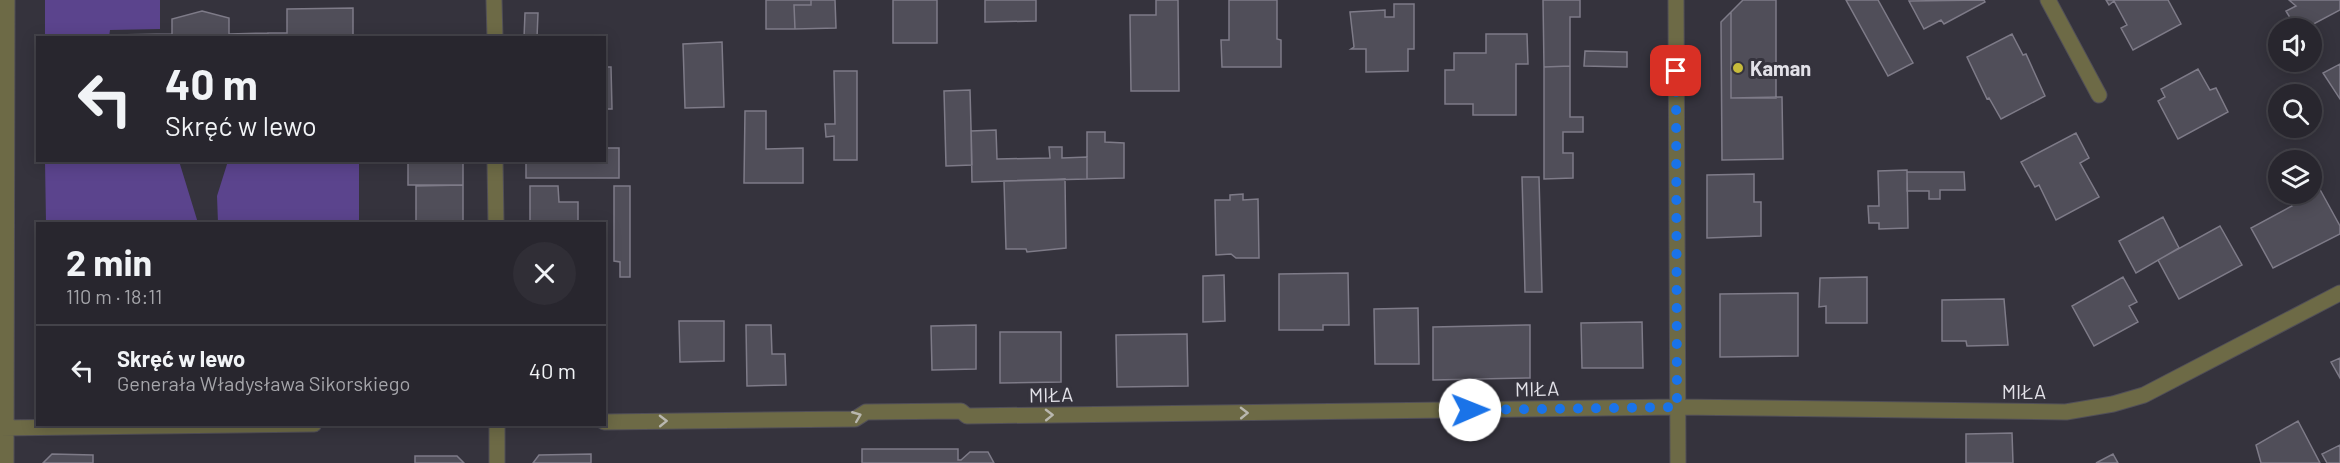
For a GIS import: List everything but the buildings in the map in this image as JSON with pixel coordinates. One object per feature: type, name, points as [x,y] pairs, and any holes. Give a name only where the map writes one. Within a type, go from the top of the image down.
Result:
[{"type":"street","points":[[6,463],[3,428],[7,0]]},
{"type":"street","points":[[495,0],[495,36]]},
{"type":"street","points":[[1676,0],[1678,463]]},
{"type":"street","points":[[2048,0],[2099,96]]},
{"type":"street","points":[[495,162],[496,222]]},
{"type":"street","name":"MIŁA","points":[[606,422],[855,419],[866,412],[961,411],[967,416],[1677,407],[2023,413],[2093,409],[2144,395],[2340,293]]},
{"type":"street","points":[[3,428],[204,426]]},
{"type":"street","points":[[497,426],[497,463]]},
{"type":"shaded area","points":[[45,0],[160,0],[160,29],[110,30],[109,36],[45,36]]},
{"type":"shaded area","points":[[45,162],[179,162],[198,222],[46,222]]},
{"type":"shaded area","points":[[228,162],[359,162],[359,222],[218,222],[217,196]]},
{"type":"place","name":"Kaman","points":[[1738,68]]},
{"type":"route","points":[[1470,410],[1677,407],[1676,71]]}]
